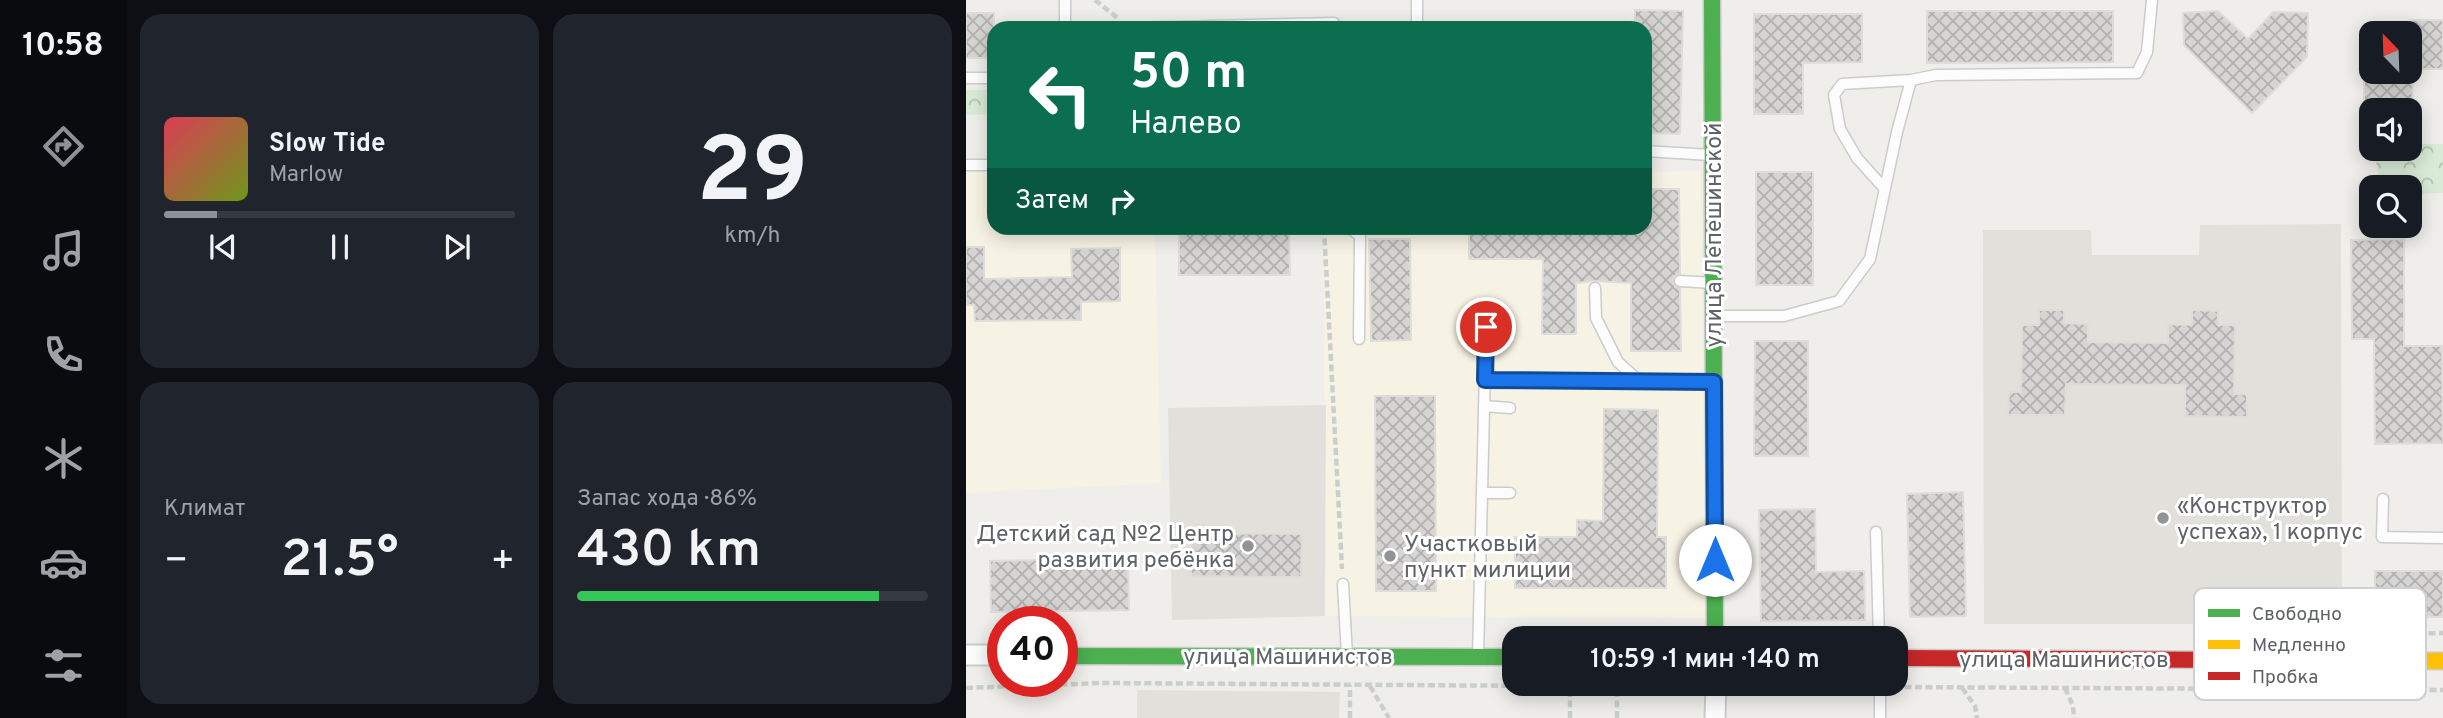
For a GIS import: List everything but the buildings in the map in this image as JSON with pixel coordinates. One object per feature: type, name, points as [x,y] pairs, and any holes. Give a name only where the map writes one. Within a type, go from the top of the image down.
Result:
[{"type":"street","name":"улица Лепешинской","points":[[1712,0],[1715,626]]},
{"type":"street","points":[[966,655],[987,656]]},
{"type":"street","name":"улица Машинистов","points":[[1078,656],[1502,657]]},
{"type":"street","name":"улица Машинистов","points":[[1908,658],[2194,660]]},
{"type":"street","points":[[1715,718],[1716,696]]},
{"type":"lane","points":[[1065,0],[1065,21]]},
{"type":"lane","points":[[1417,0],[1417,21]]},
{"type":"lane","points":[[1884,188],[1857,158],[1840,129],[1834,95],[1842,84],[1911,80],[1936,75],[2137,73],[2147,52],[2152,0]]},
{"type":"lane","points":[[966,78],[987,78]]},
{"type":"lane","points":[[1714,316],[1784,316],[1839,301],[1870,259],[1884,188],[1911,80]]},
{"type":"lane","points":[[1652,151],[1713,155]]},
{"type":"lane","points":[[966,165],[987,165]]},
{"type":"lane","points":[[1359,235],[1359,339]]},
{"type":"lane","points":[[1680,281],[1714,283]]},
{"type":"lane","points":[[1595,288],[1596,318],[1618,362],[1639,381]]},
{"type":"lane","points":[[1478,657],[1486,327]]},
{"type":"lane","points":[[1485,380],[1714,382]]},
{"type":"lane","points":[[1485,406],[1510,408]]},
{"type":"lane","points":[[1482,494],[1510,493]]},
{"type":"lane","points":[[2383,499],[2382,537],[2443,538]]},
{"type":"lane","points":[[1877,533],[1879,626]]},
{"type":"lane","points":[[1343,584],[1347,657]]},
{"type":"lane","points":[[1880,696],[1880,718]]},
{"type":"path","points":[[1095,0],[1122,21]]},
{"type":"path","points":[[1324,235],[1343,584]]},
{"type":"path","points":[[1350,685],[1350,718]]},
{"type":"path","points":[[1370,685],[1389,718]]},
{"type":"path","points":[[1961,688],[1975,706],[1977,718]]},
{"type":"path","points":[[2065,688],[2073,706],[2074,718]]},
{"type":"path","points":[[1570,696],[1570,718]]},
{"type":"path","points":[[1616,718],[1617,696]]},
{"type":"shaded area","points":[[1701,171],[1705,618],[1325,616],[1324,235],[1652,235],[1652,172]]},
{"type":"shaded area","points":[[966,172],[987,172],[987,235],[1155,235],[1161,483],[966,493]]},
{"type":"shaded area","name":"«Конструктор успеха», 1 корпус","points":[[2341,224],[2342,588],[2194,588],[2194,624],[1984,624],[1983,230],[2091,230],[2092,255],[2199,255],[2200,225]]},
{"type":"shaded area","name":"Детский сад №2 Центр развития ребёнка","points":[[1326,405],[1325,616],[1172,620],[1168,408]]},
{"type":"shaded area","points":[[1137,690],[1340,692],[1339,718],[1137,718]]},
{"type":"green space","points":[[966,90],[987,90],[987,114],[966,115]]},
{"type":"green space","points":[[2422,144],[2443,144],[2443,193],[2422,194],[2422,175],[2378,175],[2376,161],[2422,161]]},
{"type":"traffic: fast","points":[[1712,0],[1715,626]]},
{"type":"traffic: fast","points":[[1078,656],[1502,657]]},
{"type":"traffic: slow","points":[[2426,661],[2443,661]]},
{"type":"traffic: jam","points":[[1908,658],[2194,660]]},
{"type":"place","name":"«Конструктор успеха», 1 корпус","points":[[2163,518]]},
{"type":"place","name":"Детский сад №2 Центр развития ребёнка","points":[[1248,546]]},
{"type":"place","name":"Участковый пункт милиции","points":[[1390,556]]},
{"type":"route","points":[[1486,327],[1485,380],[1714,382],[1715,560]]}]
